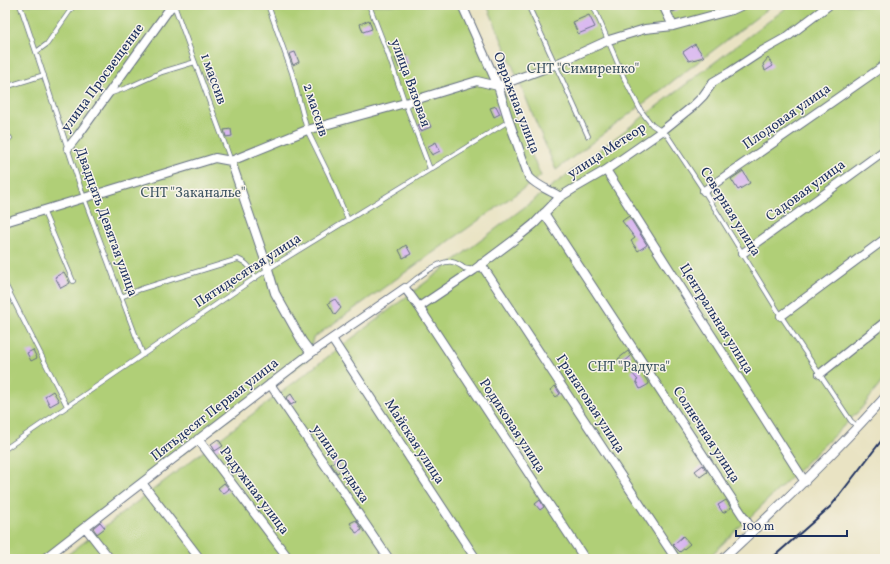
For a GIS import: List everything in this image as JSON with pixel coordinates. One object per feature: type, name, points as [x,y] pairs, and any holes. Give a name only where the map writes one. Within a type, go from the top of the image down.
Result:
[{"type":"street","name":"улица Просвещение","points":[[68,148],[170,8],[174,5]]},
{"type":"street","name":"Овражная улица","points":[[462,5],[498,86],[529,177],[535,183],[553,192],[560,198]]},
{"type":"street","points":[[663,5],[672,26]]},
{"type":"street","points":[[5,222],[215,158],[231,161],[307,130],[478,81],[498,86],[609,40],[645,29],[672,26],[730,7],[743,5]]},
{"type":"street","name":"улица Метеор","points":[[419,307],[474,270],[518,237],[534,224],[560,198],[606,170],[662,131],[693,106],[703,96],[713,82],[786,37],[829,5]]},
{"type":"street","name":"Плодовая улица","points":[[704,191],[885,65]]},
{"type":"street","name":"Садовая улица","points":[[743,253],[885,150]]},
{"type":"street","points":[[231,161],[275,293],[302,341],[311,353]]},
{"type":"street","name":"Центральная улица","points":[[606,170],[805,482]]},
{"type":"street","name":"Солнечная улица","points":[[544,213],[753,531]]},
{"type":"street","points":[[781,316],[885,239]]},
{"type":"street","name":"Гранатовая улица","points":[[481,264],[676,559]]},
{"type":"street","points":[[405,288],[419,307]]},
{"type":"street","name":"Пятьдесят Первая улица","points":[[44,559],[311,353],[405,288]]},
{"type":"street","name":"Родиковая улица","points":[[419,307],[585,559]]},
{"type":"street","points":[[820,374],[885,322]]},
{"type":"street","name":"Майская улица","points":[[332,339],[476,559]]},
{"type":"street","name":"улица Отдыха","points":[[270,384],[389,559]]},
{"type":"street","points":[[723,559],[805,482],[885,397]]},
{"type":"street","name":"Радужная улица","points":[[198,439],[289,559]]},
{"type":"street","points":[[142,483],[200,559]]},
{"type":"street","points":[[85,527],[110,559]]},
{"type":"lane","name":"Двадцать Девятая улица","points":[[20,5],[84,198],[143,355]]},
{"type":"lane","points":[[36,52],[47,44],[74,5]]},
{"type":"lane","name":"1 массив","points":[[174,5],[231,161]]},
{"type":"lane","name":"2 массив","points":[[268,5],[292,73],[307,130],[329,175],[348,220]]},
{"type":"lane","name":"улица Вязовая","points":[[369,5],[388,54],[404,103],[430,169]]},
{"type":"lane","points":[[528,5],[588,136]]},
{"type":"lane","name":"Северная улица","points":[[593,5],[624,78],[640,111],[652,125],[667,135],[704,191],[781,316],[851,421],[858,427]]},
{"type":"lane","points":[[107,95],[162,72],[195,62]]},
{"type":"lane","points":[[5,87],[44,75]]},
{"type":"lane","name":"Пятидесятая улица","points":[[5,449],[268,269],[509,121]]},
{"type":"lane","points":[[5,139],[10,138]]},
{"type":"lane","points":[[43,210],[73,281]]},
{"type":"lane","points":[[121,297],[141,288],[238,259],[245,262],[251,269],[255,279]]},
{"type":"lane","points":[[405,288],[412,281],[430,269],[443,263],[458,263],[465,268],[474,270]]},
{"type":"lane","points":[[5,284],[67,406]]},
{"type":"green space","name":"СНТ \"Заканалье\"","points":[[5,5],[465,5],[541,176],[313,338],[307,360],[44,559],[5,559]]},
{"type":"green space","name":"СНТ \"Симиренко\"","points":[[487,5],[773,5],[556,170]]},
{"type":"green space","name":"СНТ \"Радуга\"","points":[[790,5],[885,5],[885,378],[860,410],[707,559],[62,559]]},
{"type":"building","points":[[669,5],[686,5],[673,12]]},
{"type":"building","points":[[589,15],[595,27],[578,34],[573,22]]},
{"type":"building","points":[[369,20],[372,29],[363,32],[360,24]]},
{"type":"building","points":[[695,44],[704,57],[689,61],[683,52]]},
{"type":"building","points":[[295,52],[299,62],[293,65],[289,54]]},
{"type":"building","points":[[406,55],[409,64],[399,68],[395,58]]},
{"type":"building","points":[[768,58],[773,66],[765,71],[763,64]]},
{"type":"building","points":[[212,73],[216,82],[209,85],[205,76]]},
{"type":"building","points":[[496,106],[500,114],[494,117],[490,108]]},
{"type":"building","points":[[428,120],[431,127],[421,131],[418,125]]},
{"type":"building","points":[[231,129],[232,136],[226,137],[224,130]]},
{"type":"building","points":[[436,142],[440,151],[432,155],[427,147]]},
{"type":"building","points":[[743,171],[750,183],[738,190],[731,179]]},
{"type":"building","points":[[629,216],[647,245],[638,251],[631,241],[635,238],[622,221]]},
{"type":"building","points":[[406,245],[411,254],[403,258],[399,250]]},
{"type":"building","points":[[64,272],[70,283],[61,288],[55,277]]},
{"type":"building","points":[[335,299],[341,308],[335,315],[328,303]]},
{"type":"building","points":[[33,350],[37,358],[31,361],[27,353]]},
{"type":"building","points":[[628,351],[631,356],[622,364],[618,359]]},
{"type":"building","points":[[638,366],[649,384],[640,389],[636,381],[638,380],[631,372]]},
{"type":"building","points":[[555,386],[560,394],[556,397],[550,390]]},
{"type":"building","points":[[53,391],[59,401],[50,406],[45,396]]},
{"type":"building","points":[[291,394],[296,402],[291,405],[286,398]]},
{"type":"building","points":[[218,439],[223,446],[215,451],[211,444]]},
{"type":"building","points":[[336,460],[343,469],[337,473],[331,464]]},
{"type":"building","points":[[703,465],[707,472],[700,477],[695,471]]},
{"type":"building","points":[[224,483],[229,489],[223,494],[218,488]]},
{"type":"building","points":[[540,500],[544,507],[540,510],[535,504]]},
{"type":"building","points":[[726,500],[731,508],[723,513],[718,505]]},
{"type":"building","points":[[356,520],[362,530],[356,533],[350,523]]},
{"type":"building","points":[[100,522],[105,528],[97,534],[93,528]]},
{"type":"building","points":[[683,536],[690,544],[680,552],[673,545]]},
{"type":"railway","points":[[771,559],[831,506],[885,436]]}]
